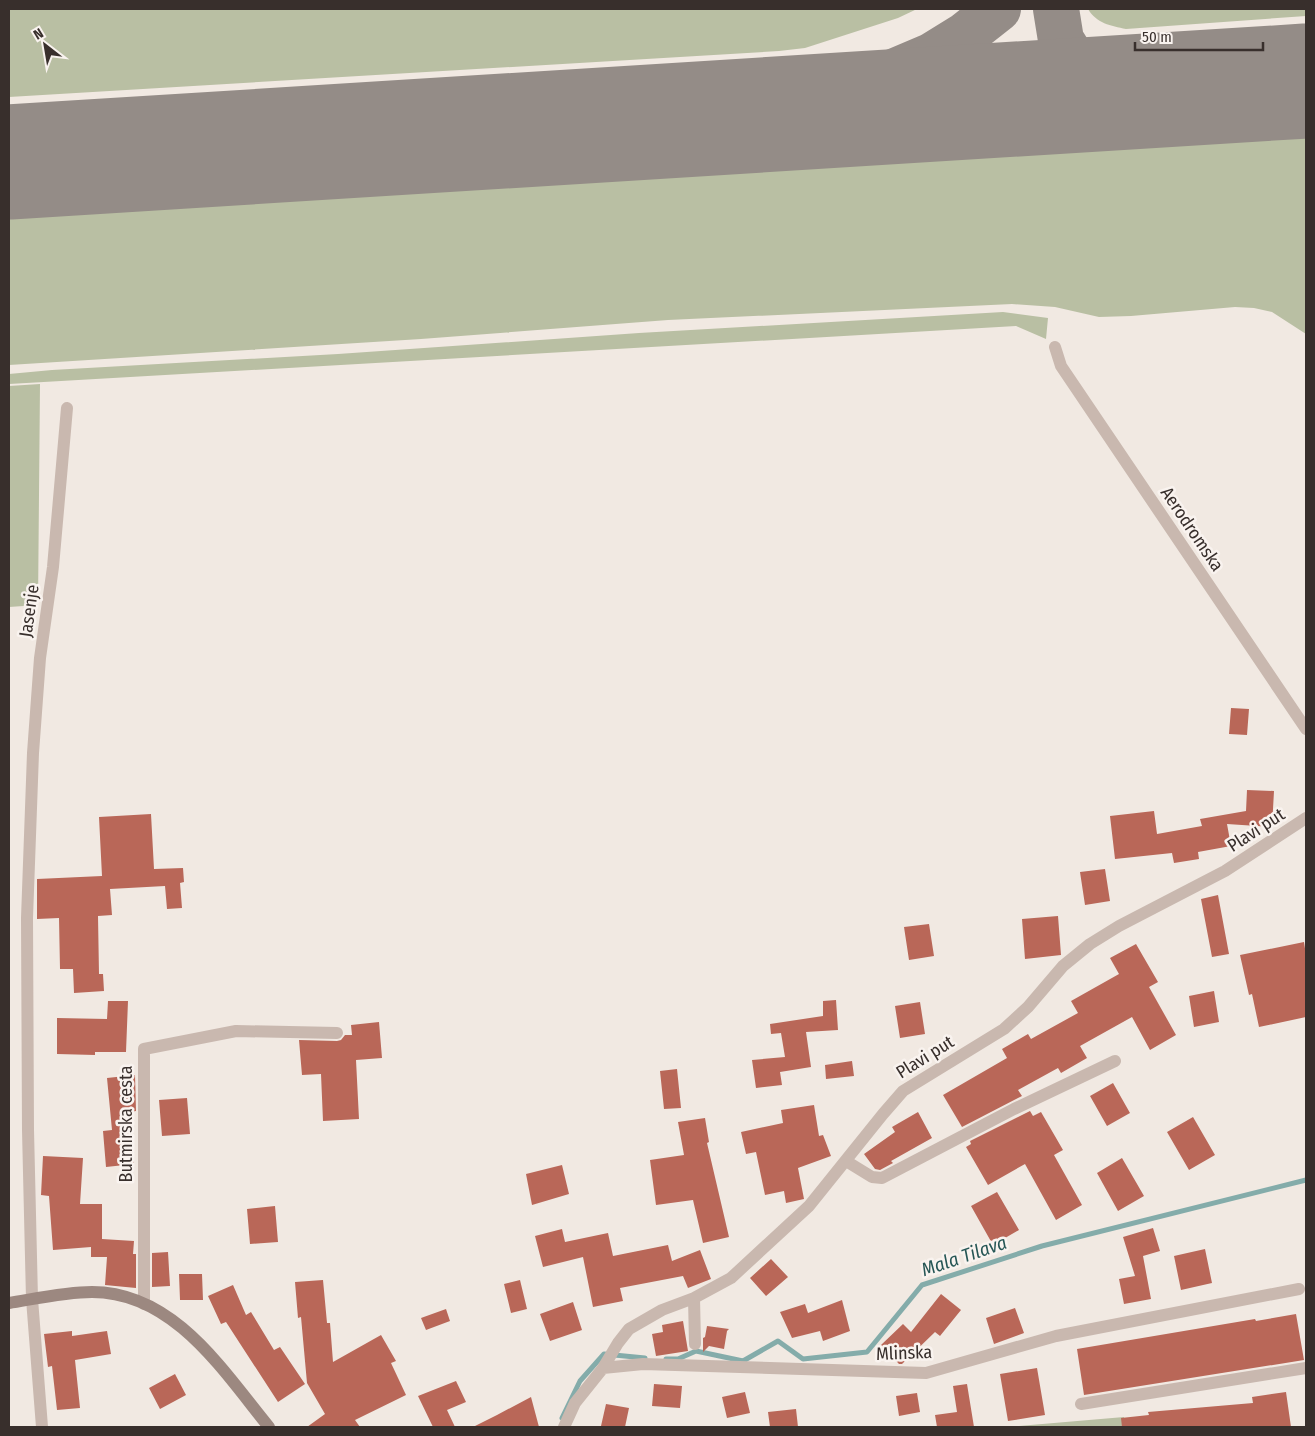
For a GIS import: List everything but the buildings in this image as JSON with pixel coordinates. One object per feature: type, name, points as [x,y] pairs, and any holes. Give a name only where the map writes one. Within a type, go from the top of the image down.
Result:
[{"type":"street","name":"Aerodromska","points":[[1055,347],[1061,366],[1306,729]]},
{"type":"street","name":"Jasenje","points":[[42,1427],[32,1299],[28,1140],[27,918],[33,752],[40,658],[53,567],[67,408]]},
{"type":"street","name":"Plavi put","points":[[606,1363],[618,1342],[629,1329],[662,1310],[694,1298],[731,1278],[809,1206],[903,1091],[1004,1029],[1028,1007],[1063,966],[1090,944],[1120,926],[1225,871],[1306,818]]},
{"type":"street","name":"Butmirska cesta","points":[[144,1304],[144,1049],[236,1031],[337,1033]]},
{"type":"street","points":[[846,1161],[872,1177],[882,1178],[1014,1109],[1115,1061]]},
{"type":"street","name":"Mlinska","points":[[606,1363],[926,1373],[1056,1336],[1298,1289]]},
{"type":"street","points":[[9,1303],[92,1292],[120,1296],[144,1304],[176,1322],[197,1339],[269,1427]]},
{"type":"street","points":[[694,1298],[696,1344]]},
{"type":"street","points":[[564,1427],[575,1403],[606,1363]]},
{"type":"street","points":[[1081,1404],[1306,1368]]},
{"type":"green space","points":[[9,9],[917,9],[898,18],[805,48],[779,51],[9,97]]},
{"type":"green space","points":[[1088,9],[1306,9],[1306,16],[1126,29],[1100,21]]},
{"type":"green space","points":[[1306,128],[1306,334],[1272,312],[1254,308],[1235,307],[1099,317],[1055,307],[1012,304],[668,320],[421,339],[9,365],[9,216],[470,181],[909,156]]},
{"type":"green space","points":[[1003,312],[1048,318],[1046,339],[1016,326],[9,384],[9,374],[52,370]]},
{"type":"green space","points":[[40,384],[38,605],[9,607],[9,386]]},
{"type":"green space","points":[[1124,1417],[1125,1427],[1006,1427]]},
{"type":"waterway","name":"Mala Tilava","points":[[666,1359],[678,1359],[696,1351],[743,1361],[778,1341],[803,1359],[867,1352],[922,1285],[1042,1246],[1306,1180]]},
{"type":"waterway","name":"Mala Tilava","points":[[562,1418],[580,1381],[604,1354],[645,1358]]},
{"type":"taxiway","points":[[782,114],[865,84],[931,56],[965,35],[998,9]]},
{"type":"taxiway","points":[[1056,9],[1061,40],[1076,64],[1098,81],[1134,92]]},
{"type":"runway","points":[[9,162],[1306,81]]}]
